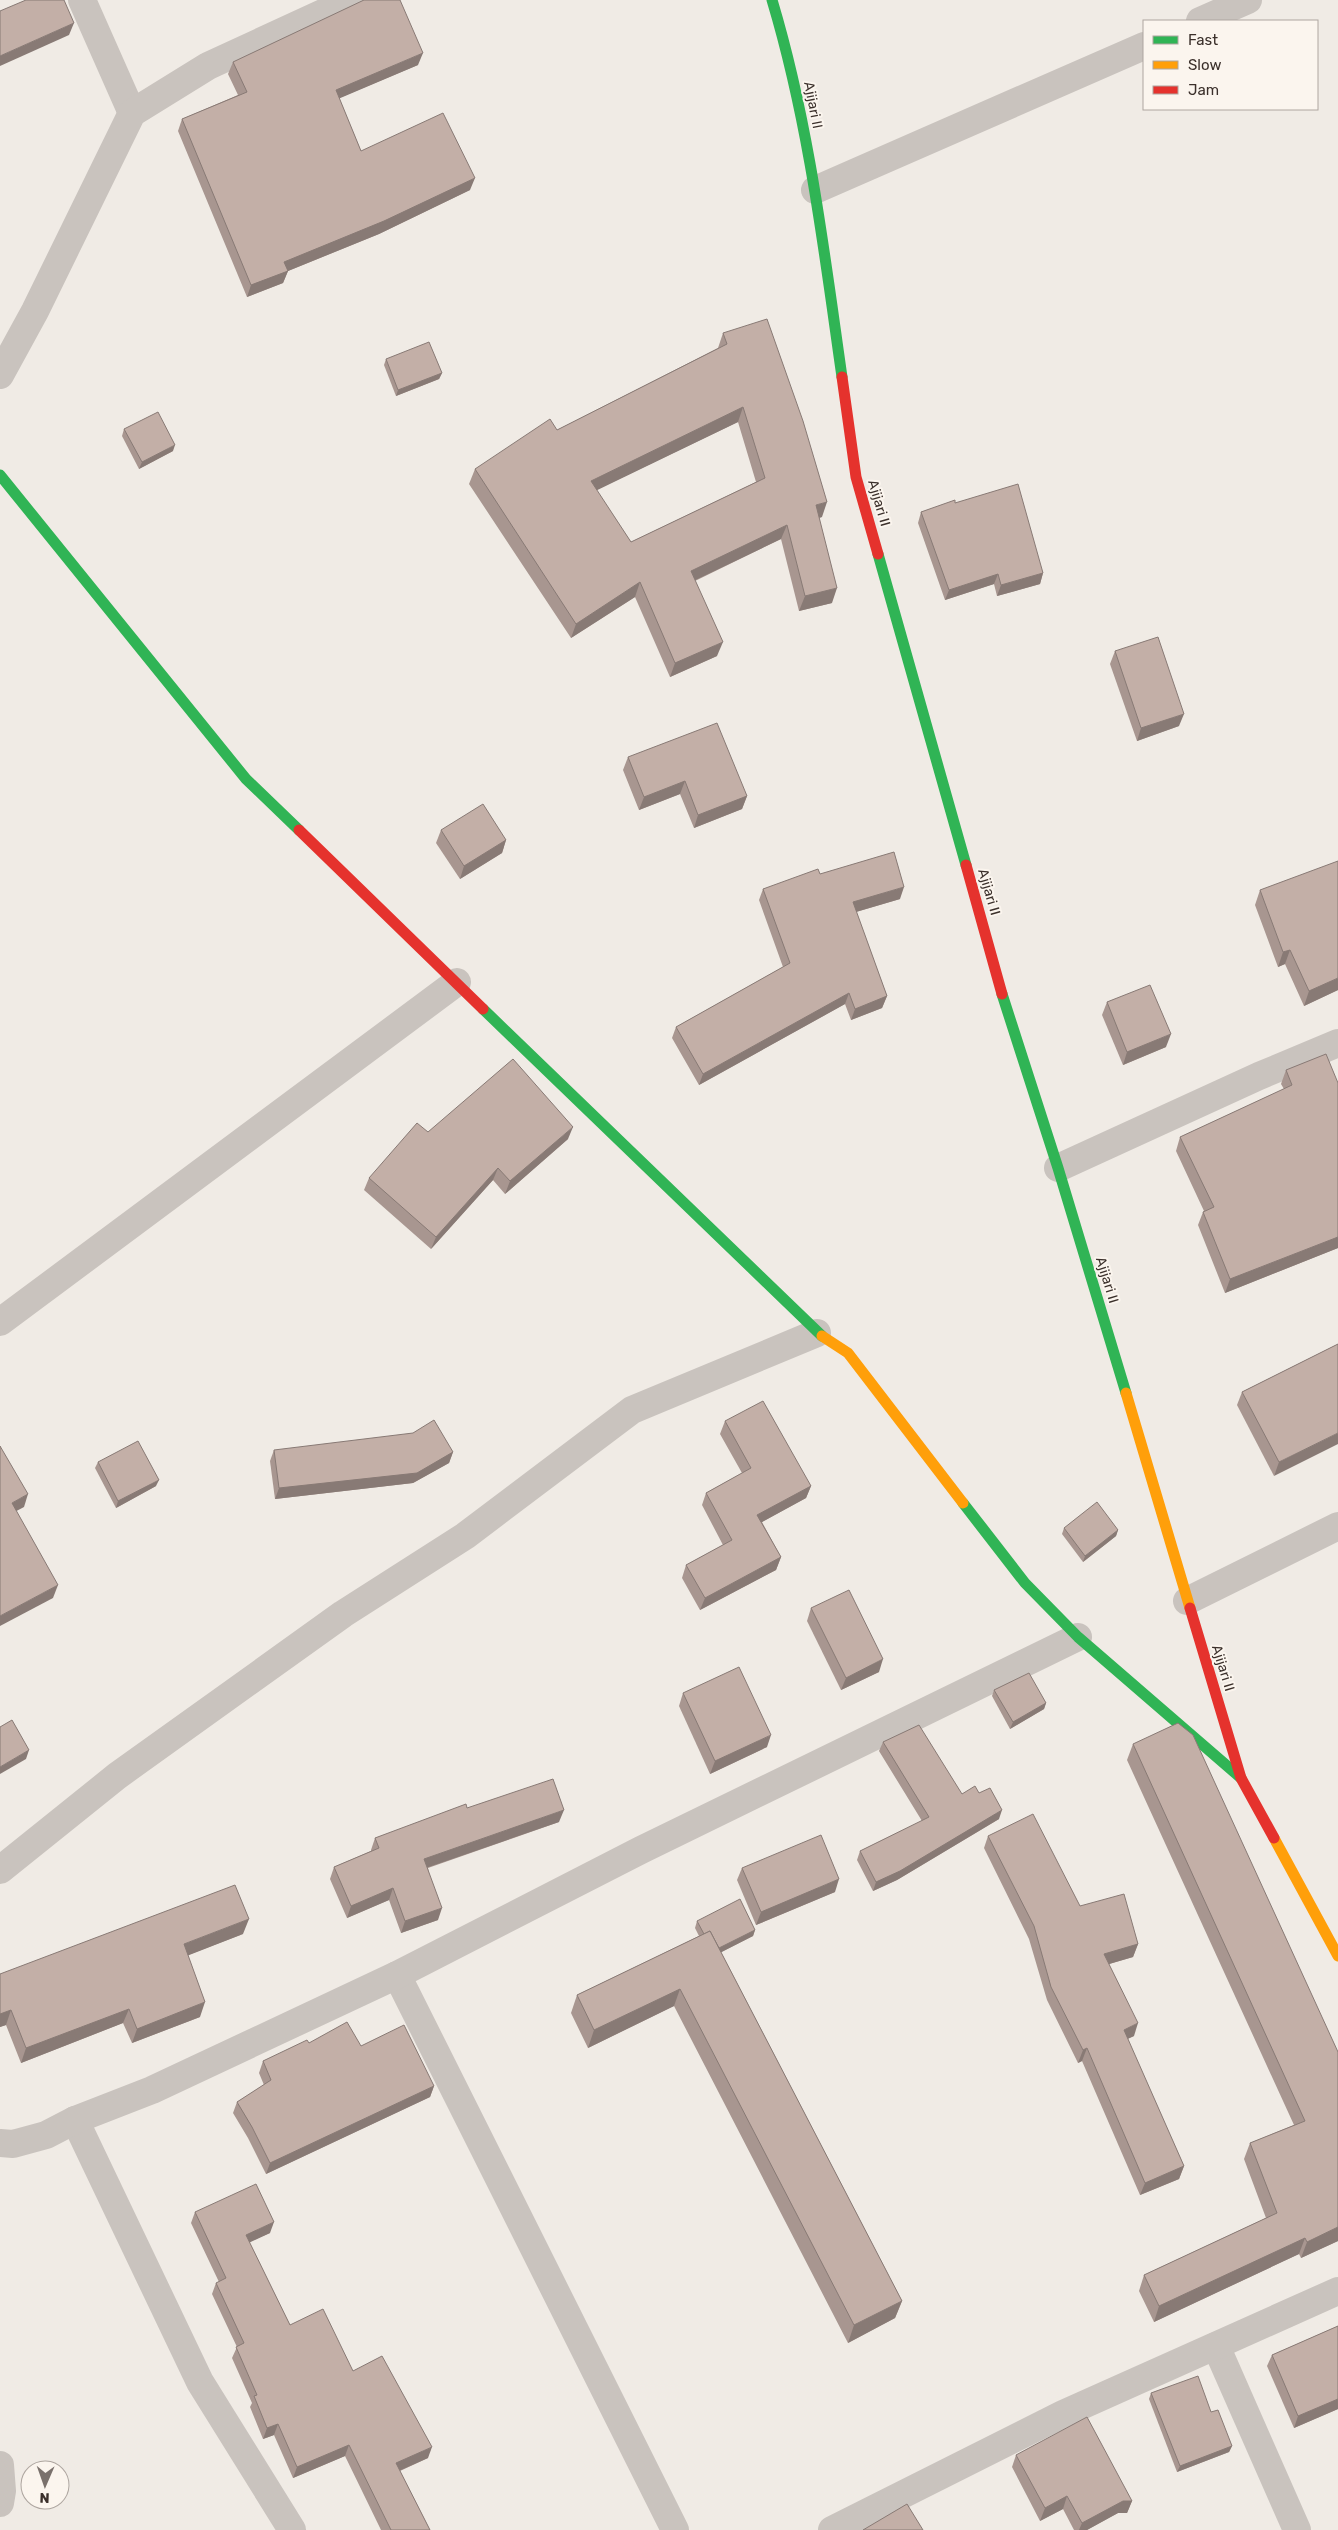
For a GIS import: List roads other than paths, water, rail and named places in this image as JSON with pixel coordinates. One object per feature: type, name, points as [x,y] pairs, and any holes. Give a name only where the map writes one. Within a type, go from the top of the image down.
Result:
[{"type":"street","points":[[82,0],[132,113]]},
{"type":"street","points":[[0,375],[35,310],[132,113],[208,66],[352,0]]},
{"type":"street","name":"Ajijari II","points":[[772,0],[784,40],[815,190],[856,477],[1009,1017],[1058,1168],[1241,1778]]},
{"type":"street","points":[[1202,20],[1248,0]]},
{"type":"street","points":[[815,190],[1143,46]]},
{"type":"street","points":[[0,475],[246,779],[817,1333],[848,1353],[1025,1583],[1078,1637],[1241,1778],[1338,1956]]},
{"type":"street","points":[[0,1322],[457,982]]},
{"type":"street","points":[[1058,1168],[1259,1076],[1338,1043]]},
{"type":"street","points":[[0,1870],[117,1776],[343,1614],[465,1536],[632,1410],[817,1333]]},
{"type":"street","points":[[1187,1601],[1338,1526]]},
{"type":"street","points":[[0,2143],[12,2144],[46,2135],[75,2120],[152,2090],[397,1975],[641,1850],[1078,1637]]},
{"type":"street","points":[[397,1975],[675,2530]]},
{"type":"street","points":[[75,2120],[200,2382],[292,2530]]},
{"type":"street","points":[[832,2530],[1063,2414],[1338,2290]]},
{"type":"street","points":[[1216,2346],[1297,2530]]},
{"type":"street","points":[[0,2465],[0,2503]]}]
